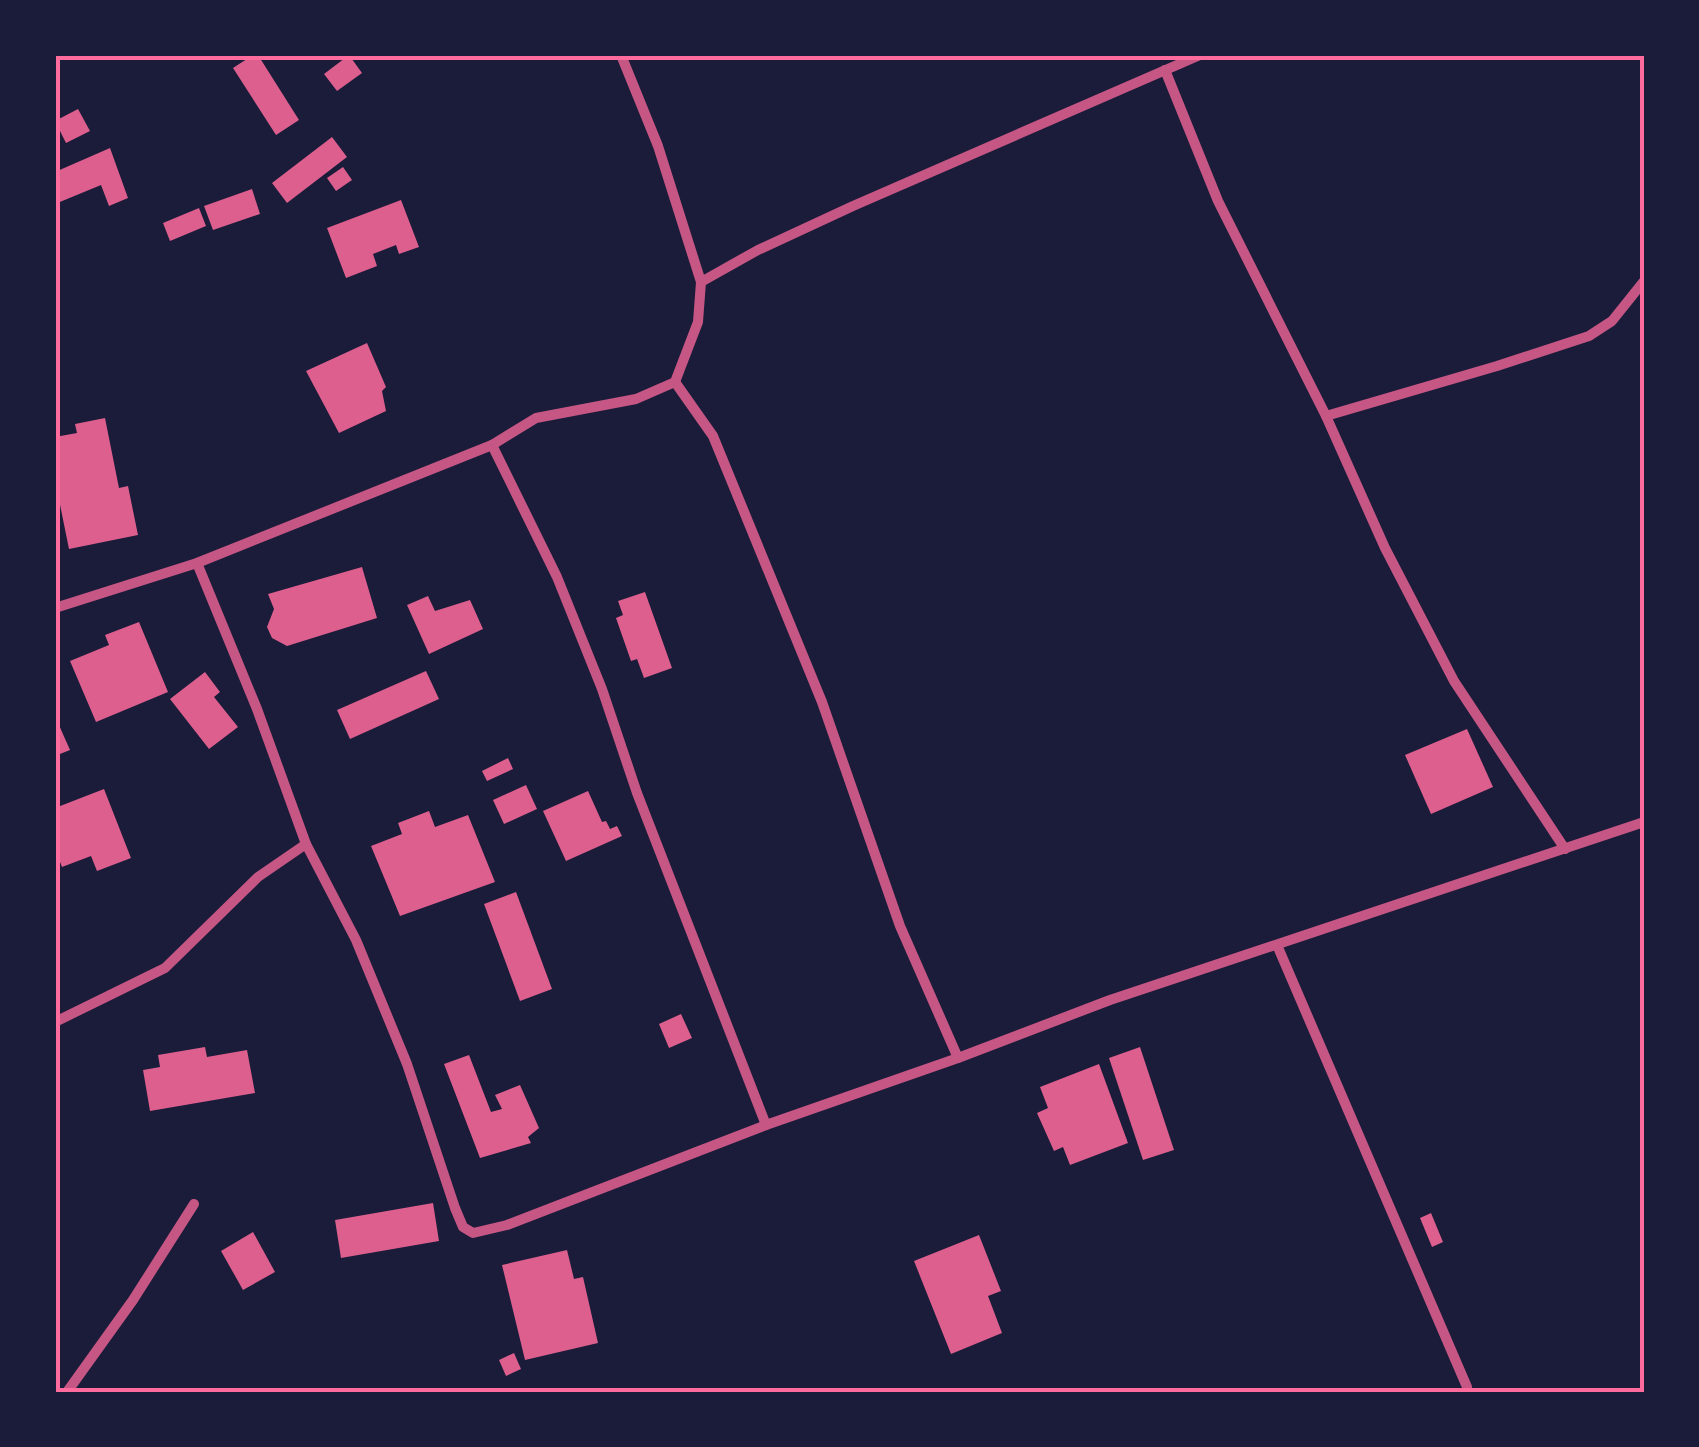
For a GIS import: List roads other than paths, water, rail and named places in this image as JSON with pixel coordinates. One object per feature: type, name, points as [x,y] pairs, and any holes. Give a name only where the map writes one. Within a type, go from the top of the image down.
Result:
[{"type":"street","points":[[55,608],[197,563],[492,445],[536,418],[636,399],[675,382],[698,322],[702,282],[658,146],[621,55]]},
{"type":"street","points":[[702,282],[758,250],[1165,70],[1182,58],[1200,55]]},
{"type":"street","points":[[1165,70],[1218,201],[1326,416],[1384,548],[1454,682],[1565,849]]},
{"type":"street","points":[[1326,416],[1589,336],[1612,321],[1644,281]]},
{"type":"street","points":[[675,382],[713,436],[822,702],[900,926],[958,1058]]},
{"type":"street","points":[[492,445],[557,577],[590,657],[766,1125]]},
{"type":"street","points":[[197,563],[257,709],[306,844],[356,940],[407,1064],[463,1227],[473,1233],[507,1225],[766,1125],[1110,1000],[1644,822]]},
{"type":"street","points":[[55,1022],[165,968],[258,877],[306,844]]},
{"type":"street","points":[[1276,945],[1467,1388]]},
{"type":"street","points":[[68,1392],[134,1300],[194,1204]]}]
